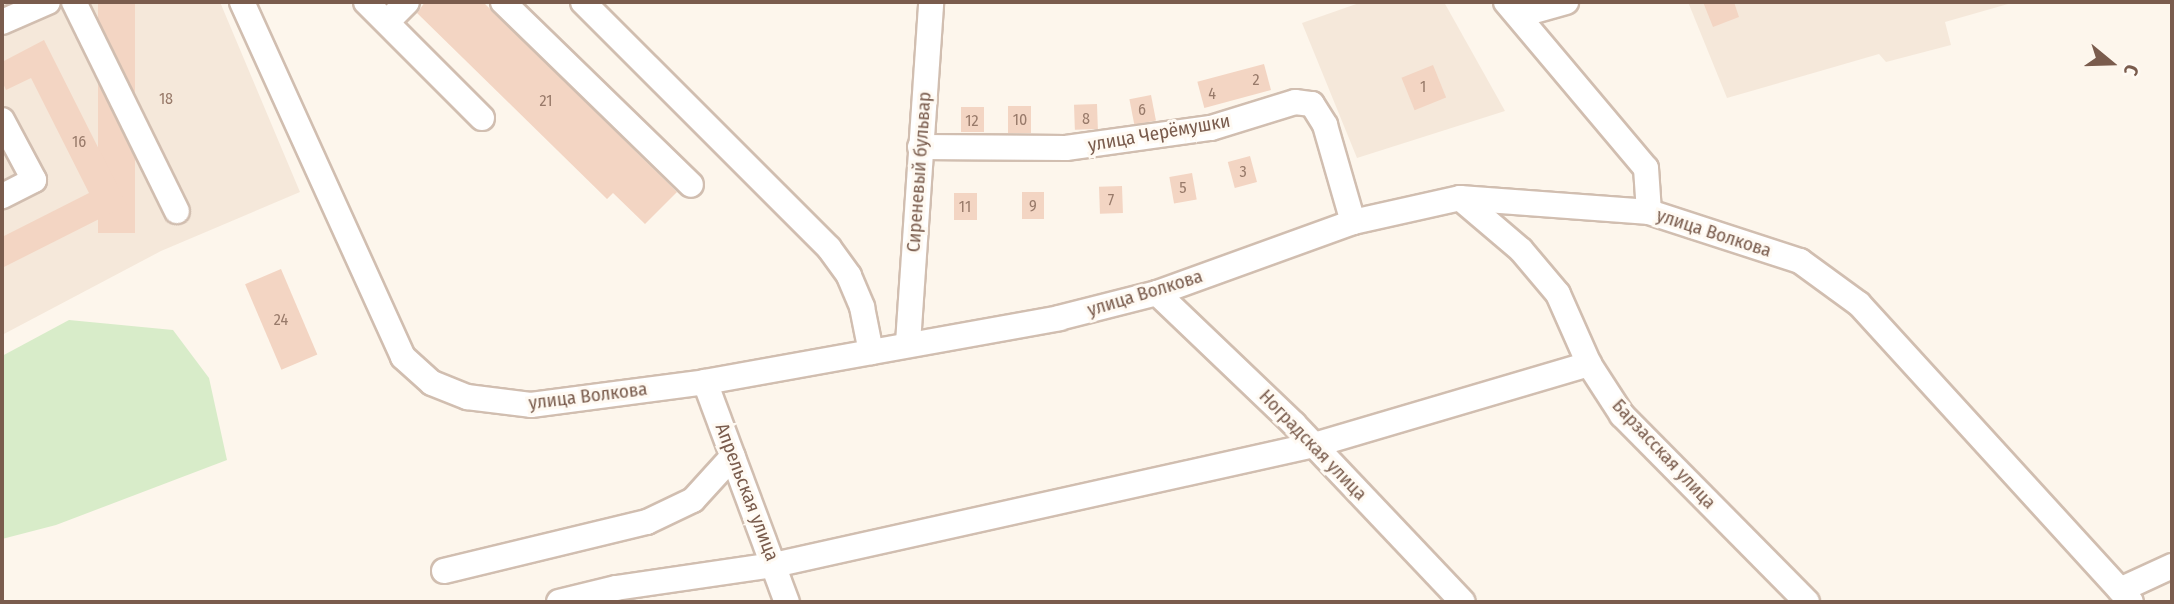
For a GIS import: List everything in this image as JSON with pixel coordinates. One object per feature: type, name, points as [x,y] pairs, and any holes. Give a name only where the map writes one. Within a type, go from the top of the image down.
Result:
[{"type":"street","points":[[2,22],[48,2]]},
{"type":"street","points":[[74,2],[177,211]]},
{"type":"street","name":"улица Волкова","points":[[242,2],[403,357],[432,383],[467,397],[531,405],[705,382],[908,343],[1059,318],[1157,293],[1353,222],[1460,198],[1650,212],[1800,261],[1859,304],[2126,596]]},
{"type":"street","points":[[366,2],[482,118]]},
{"type":"street","points":[[387,22],[407,2]]},
{"type":"street","points":[[503,2],[691,186]]},
{"type":"street","points":[[583,2],[829,248],[849,276],[862,307],[871,352]]},
{"type":"street","name":"Сиреневый бульвар","points":[[908,343],[919,147],[931,2]]},
{"type":"street","points":[[1513,8],[1566,2]]},
{"type":"street","points":[[1513,8],[1646,168],[1650,212]]},
{"type":"street","name":"улица Черёмушки","points":[[919,147],[1066,148],[1212,128],[1294,102],[1312,104],[1325,125],[1353,222]]},
{"type":"street","points":[[2,120],[34,180],[2,196]]},
{"type":"street","name":"Барзасская улица","points":[[1460,198],[1521,250],[1558,294],[1589,364],[1622,415],[1807,602]]},
{"type":"street","name":"Ноградская улица","points":[[1157,293],[1314,444],[1463,602]]},
{"type":"street","points":[[559,602],[616,588],[775,565],[1314,444],[1589,364]]},
{"type":"street","name":"Апрельская улица","points":[[705,382],[787,602]]},
{"type":"street","points":[[444,571],[647,522],[693,500],[733,456]]},
{"type":"street","points":[[2126,596],[2172,566]]},
{"type":"shaded area","points":[[2,2],[220,2],[300,192],[161,251],[2,335]]},
{"type":"shaded area","points":[[1362,2],[1444,2],[1505,111],[1357,158],[1302,23]]},
{"type":"shaded area","points":[[1688,2],[2015,2],[1945,22],[1951,45],[1886,62],[1879,54],[1727,98]]},
{"type":"green space","points":[[69,320],[173,330],[209,378],[227,460],[56,525],[2,539],[2,356]]},
{"type":"building","points":[[98,2],[135,2],[135,233],[98,233]]},
{"type":"building","points":[[425,2],[483,2],[677,192],[645,224],[613,193],[607,199],[417,13]]},
{"type":"building","points":[[1703,2],[1734,2],[1739,17],[1713,27]]},
{"type":"building","points":[[44,40],[127,205],[2,268],[2,237],[89,193],[31,78],[6,90],[2,81],[2,62]]},
{"type":"building","points":[[1264,64],[1271,90],[1204,108],[1197,82]]},
{"type":"building","points":[[1433,65],[1446,97],[1415,110],[1401,78]]},
{"type":"building","points":[[1151,95],[1156,121],[1134,125],[1129,99]]},
{"type":"building","points":[[1097,104],[1098,129],[1075,130],[1074,105]]},
{"type":"building","points":[[1008,106],[1031,106],[1031,133],[1008,133]]},
{"type":"building","points":[[961,107],[984,107],[984,132],[961,132]]},
{"type":"building","points":[[1250,156],[1257,182],[1235,188],[1228,162]]},
{"type":"building","points":[[1192,173],[1197,200],[1174,204],[1169,177]]},
{"type":"building","points":[[1122,186],[1123,213],[1100,214],[1099,187]]},
{"type":"building","points":[[1022,192],[1044,192],[1044,219],[1022,219]]},
{"type":"building","points":[[954,193],[977,193],[977,220],[954,220]]},
{"type":"building","points":[[281,269],[317,355],[281,370],[245,284]]}]
